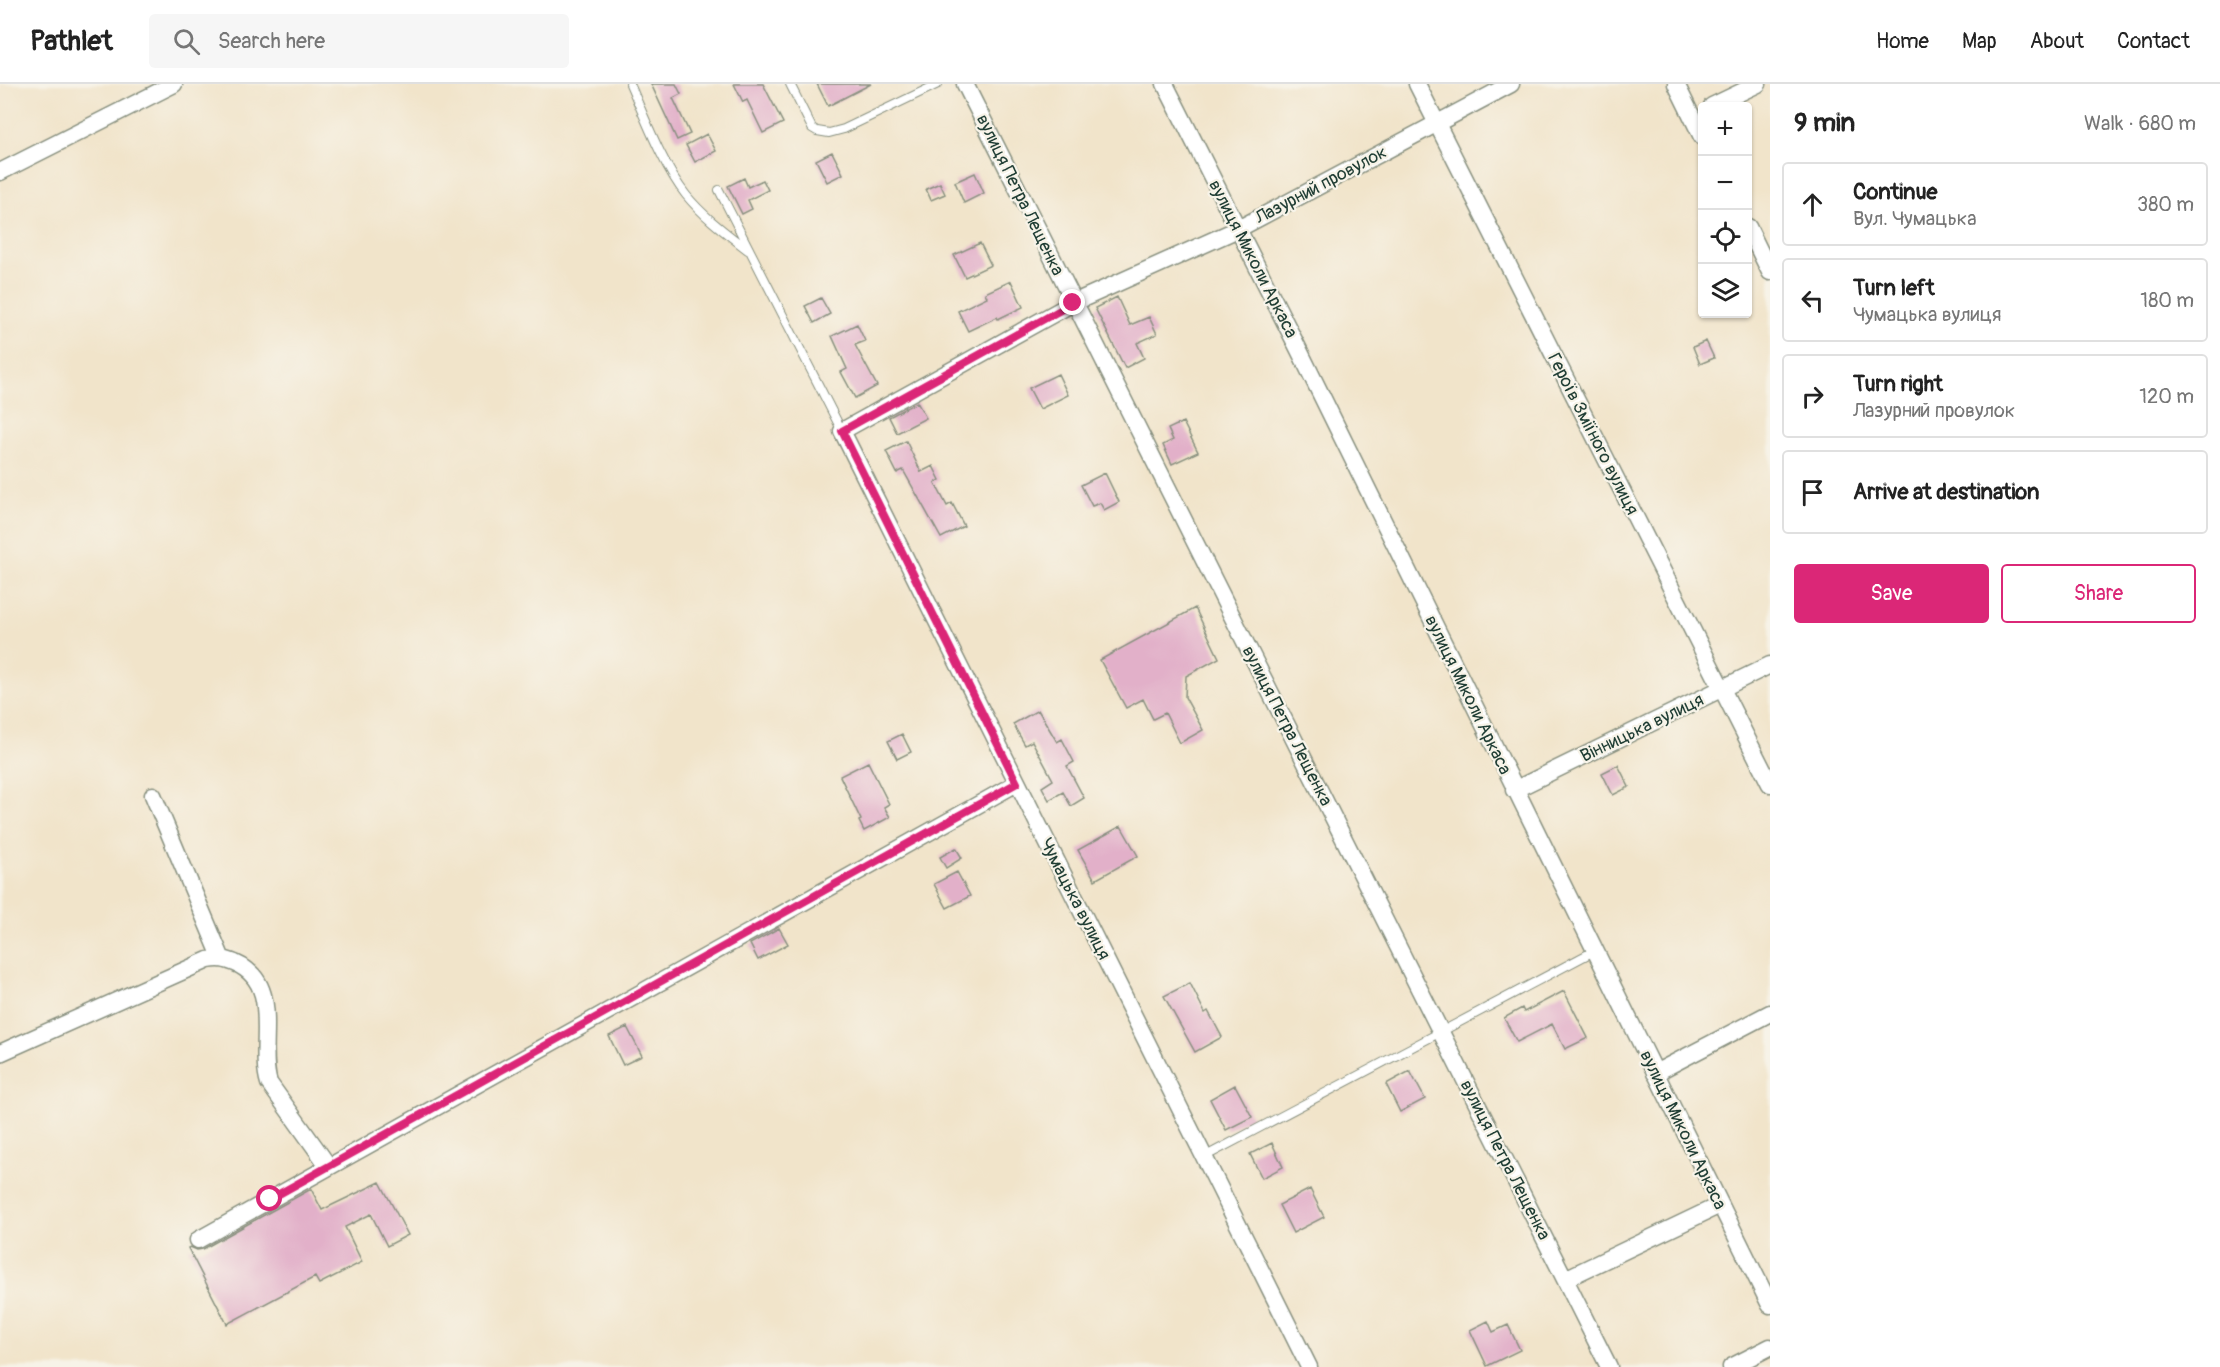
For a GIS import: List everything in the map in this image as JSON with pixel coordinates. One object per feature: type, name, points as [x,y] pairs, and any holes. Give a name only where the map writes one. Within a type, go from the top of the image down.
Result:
[{"type":"street","points":[[0,172],[174,84]]},
{"type":"street","name":"вулиця Петра Лещенка","points":[[965,84],[1609,1367]]},
{"type":"street","name":"вулиця Миколи Аркаса","points":[[1165,84],[1770,1305]]},
{"type":"street","name":"Героїв Зміїного вулиця","points":[[1417,84],[1770,784]]},
{"type":"street","name":"Лазурний провулок","points":[[842,431],[1073,303],[1238,229],[1511,84]]},
{"type":"street","points":[[1676,84],[1697,113]]},
{"type":"street","points":[[1720,102],[1758,84]]},
{"type":"street","points":[[1752,235],[1770,272]]},
{"type":"street","name":"Чумацька вулиця","points":[[842,431],[1309,1367]]},
{"type":"street","name":"Вінницька вулиця","points":[[1514,790],[1770,665]]},
{"type":"street","points":[[198,1240],[1017,783]]},
{"type":"street","points":[[153,795],[221,957]]},
{"type":"street","points":[[0,1053],[208,960],[221,957],[245,968],[255,979],[265,998],[265,1071],[269,1083],[329,1167]]},
{"type":"street","points":[[1655,1073],[1770,1013]]},
{"type":"street","points":[[1565,1279],[1720,1204]]},
{"type":"street","points":[[1731,1367],[1770,1347]]},
{"type":"lane","points":[[630,84],[661,153],[685,194],[717,227],[751,252]]},
{"type":"lane","points":[[790,84],[812,128],[829,134],[938,84]]},
{"type":"lane","points":[[718,190],[842,431]]},
{"type":"lane","points":[[1203,1157],[1594,951]]},
{"type":"building","points":[[651,84],[676,84],[681,94],[673,98],[690,134],[677,140]]},
{"type":"building","points":[[734,84],[763,84],[783,123],[763,133],[747,100],[743,102]]},
{"type":"building","points":[[817,84],[871,84],[828,106]]},
{"type":"building","points":[[707,134],[716,151],[695,162],[686,145]]},
{"type":"building","points":[[832,152],[843,174],[827,182],[816,160]]},
{"type":"building","points":[[975,173],[984,193],[964,203],[955,182]]},
{"type":"building","points":[[744,178],[748,187],[763,180],[768,190],[748,200],[752,209],[742,214],[728,186]]},
{"type":"building","points":[[940,183],[945,194],[931,200],[926,189]]},
{"type":"building","points":[[980,243],[991,265],[965,277],[954,255]]},
{"type":"building","points":[[1011,281],[1023,307],[968,331],[958,311],[987,297],[985,293]]},
{"type":"building","points":[[1117,297],[1130,325],[1149,317],[1157,334],[1137,343],[1144,358],[1125,368],[1095,308]]},
{"type":"building","points":[[821,298],[830,314],[814,323],[805,306]]},
{"type":"building","points":[[857,324],[865,341],[855,345],[877,386],[855,398],[841,372],[847,369],[832,336]]},
{"type":"building","points":[[1706,341],[1714,358],[1700,364],[1693,347]]},
{"type":"building","points":[[1058,374],[1068,395],[1040,409],[1029,388]]},
{"type":"building","points":[[917,402],[926,418],[897,433],[889,417]]},
{"type":"building","points":[[1183,422],[1198,452],[1172,464],[1163,445],[1173,440],[1168,429]]},
{"type":"building","points":[[906,441],[921,472],[933,466],[940,480],[935,483],[947,506],[952,503],[964,526],[941,538],[903,470],[897,473],[886,451]]},
{"type":"building","points":[[1105,473],[1119,502],[1104,510],[1100,503],[1092,506],[1081,485]]},
{"type":"building","points":[[1195,608],[1219,658],[1186,676],[1185,697],[1203,730],[1180,743],[1165,713],[1153,719],[1143,699],[1126,708],[1100,660]]},
{"type":"building","points":[[1038,710],[1057,742],[1062,739],[1074,762],[1067,766],[1084,798],[1071,806],[1063,792],[1049,800],[1042,787],[1053,780],[1032,741],[1025,745],[1013,724]]},
{"type":"building","points":[[902,734],[911,752],[897,759],[888,741]]},
{"type":"building","points":[[868,762],[889,804],[884,807],[890,817],[864,831],[840,776]]},
{"type":"building","points":[[1618,765],[1629,787],[1613,795],[1602,773]]},
{"type":"building","points":[[1121,826],[1138,856],[1095,880],[1078,850]]},
{"type":"building","points":[[956,848],[962,858],[946,868],[940,857]]},
{"type":"building","points":[[957,872],[970,896],[947,908],[934,884]]},
{"type":"building","points":[[779,928],[788,944],[758,960],[750,944]]},
{"type":"building","points":[[1190,983],[1205,1013],[1208,1011],[1222,1037],[1195,1052],[1164,996]]},
{"type":"building","points":[[1564,991],[1588,1038],[1565,1049],[1552,1024],[1517,1042],[1504,1018],[1522,1008],[1524,1012]]},
{"type":"building","points":[[627,1027],[642,1056],[623,1065],[609,1036]]},
{"type":"building","points":[[1410,1071],[1425,1099],[1400,1112],[1386,1084]]},
{"type":"building","points":[[1235,1085],[1252,1117],[1226,1130],[1210,1099]]},
{"type":"building","points":[[1272,1143],[1283,1167],[1262,1178],[1250,1154]]},
{"type":"building","points":[[380,1182],[408,1235],[387,1246],[371,1214],[345,1227],[362,1262],[319,1284],[315,1277],[227,1324],[188,1248],[203,1249],[311,1189],[322,1210]]},
{"type":"building","points":[[1310,1189],[1324,1217],[1293,1233],[1279,1205]]},
{"type":"building","points":[[1488,1321],[1493,1332],[1508,1325],[1520,1350],[1487,1366],[1470,1330]]},
{"type":"route","points":[[270,1199],[1017,783],[842,431],[1073,303]]}]
